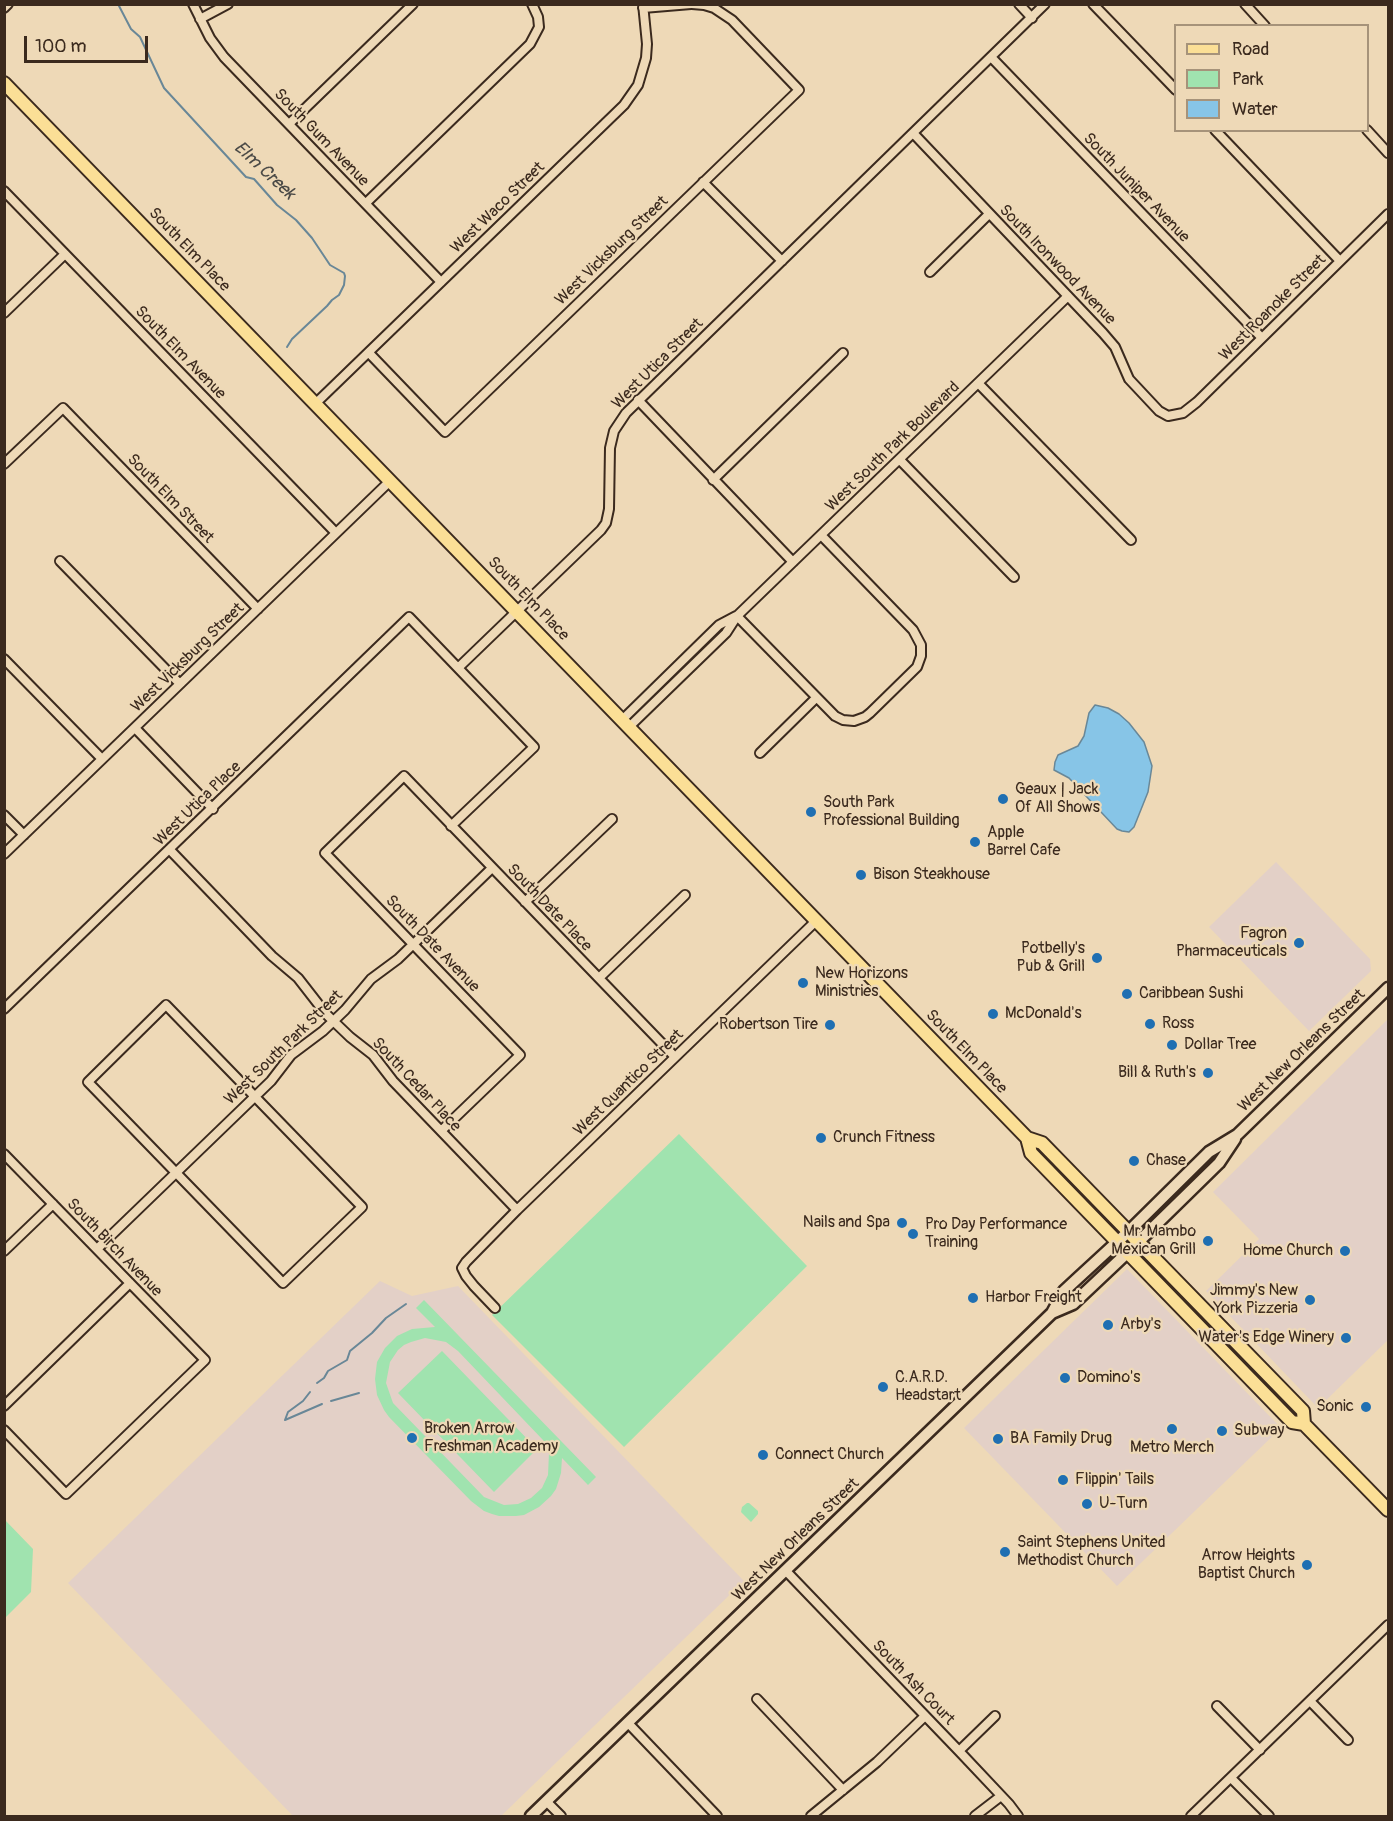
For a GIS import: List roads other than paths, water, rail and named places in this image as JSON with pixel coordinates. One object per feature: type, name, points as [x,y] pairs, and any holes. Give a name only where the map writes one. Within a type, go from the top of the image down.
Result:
[{"type":"main road","name":"South Elm Place","points":[[4,83],[1027,1138],[1042,1143],[1303,1411],[1304,1424]]},
{"type":"main road","name":"West New Orleans Street","points":[[531,1816],[1052,1313],[1064,1292],[1209,1152],[1237,1135],[1389,988]]},
{"type":"main road","name":"West New Orleans Street","points":[[1052,1313],[1073,1304],[1128,1252],[1219,1163],[1237,1135]]},
{"type":"main road","name":"South Elm Place","points":[[1027,1138],[1031,1153],[1292,1422],[1304,1424],[1389,1510]]},
{"type":"main road","points":[[1226,1354],[1237,1343]]},
{"type":"street","points":[[4,8],[8,4]]},
{"type":"street","name":"South Gum Avenue","points":[[193,4],[210,38],[224,57],[441,282]]},
{"type":"street","points":[[200,19],[228,4]]},
{"type":"street","points":[[289,124],[413,4]]},
{"type":"street","points":[[366,203],[530,44],[537,33],[539,22],[532,4]]},
{"type":"street","points":[[643,6],[692,4]]},
{"type":"street","name":"West Vicksburg Street","points":[[369,353],[445,432],[799,90],[732,20],[704,5],[692,4]]},
{"type":"street","points":[[1019,4],[1032,18]]},
{"type":"street","name":"West Utica Street","points":[[458,668],[606,523],[609,509],[609,456],[612,440],[619,422],[638,400],[1045,4]]},
{"type":"street","points":[[1093,4],[1174,88]]},
{"type":"street","points":[[1245,4],[1263,24]]},
{"type":"street","name":"West Waco Street","points":[[315,404],[614,115],[631,95],[638,84],[646,58],[643,6]]},
{"type":"street","name":"South Juniper Avenue","points":[[991,57],[1261,337]]},
{"type":"street","points":[[1217,132],[1340,261]]},
{"type":"street","points":[[1369,132],[1389,153]]},
{"type":"street","name":"South Ironwood Avenue","points":[[913,133],[1115,347],[1124,371],[1135,387],[1159,411],[1168,416],[1174,416]]},
{"type":"street","points":[[703,182],[782,261]]},
{"type":"street","name":"South Elm Avenue","points":[[4,191],[336,533]]},
{"type":"street","points":[[930,272],[989,214]]},
{"type":"street","name":"West Roanoke Street","points":[[1174,416],[1197,402],[1389,214]]},
{"type":"street","points":[[4,313],[65,254]]},
{"type":"street","name":"West South Park Boulevard","points":[[625,724],[726,633],[737,616],[1068,296]]},
{"type":"street","points":[[713,480],[843,353]]},
{"type":"street","points":[[978,383],[1131,540]]},
{"type":"street","points":[[638,400],[794,562]]},
{"type":"street","name":"South Elm Street","points":[[4,464],[63,408],[258,609]]},
{"type":"street","points":[[900,459],[1014,577]]},
{"type":"street","name":"West Vicksburg Street","points":[[4,854],[390,481]]},
{"type":"street","points":[[737,616],[816,698],[835,716],[843,720],[854,721],[865,717],[917,667],[921,656],[921,645],[913,630],[821,535]]},
{"type":"street","points":[[60,561],[180,684]]},
{"type":"street","name":"West Utica Place","points":[[4,1009],[409,617],[458,668]]},
{"type":"street","points":[[4,659],[102,759]]},
{"type":"street","points":[[451,826],[534,747],[458,668]]},
{"type":"street","points":[[760,753],[816,698]]},
{"type":"street","points":[[135,728],[213,809]]},
{"type":"street","name":"South Date Place","points":[[325,853],[404,776],[675,1057]]},
{"type":"street","points":[[4,815],[24,835]]},
{"type":"street","points":[[525,902],[612,819]]},
{"type":"street","name":"South Cedar Place","points":[[170,850],[272,956],[298,978],[326,1014],[373,1055],[393,1081],[517,1210]]},
{"type":"street","name":"South Date Avenue","points":[[325,853],[520,1054],[441,1131]]},
{"type":"street","name":"West South Park Street","points":[[97,1249],[271,1081],[291,1055],[334,1020],[365,985],[398,959],[492,868]]},
{"type":"street","points":[[599,978],[685,895]]},
{"type":"street","name":"West Quantico Street","points":[[495,1308],[474,1286],[462,1268],[477,1249],[816,921]]},
{"type":"street","points":[[166,1005],[255,1096],[362,1207],[283,1283],[88,1082],[166,1005]]},
{"type":"street","name":"South Birch Avenue","points":[[4,1154],[205,1360],[66,1494],[4,1430]]},
{"type":"street","points":[[4,1251],[53,1204]]},
{"type":"street","points":[[4,1406],[130,1283]]},
{"type":"street","name":"South Ash Court","points":[[786,1571],[959,1751],[1018,1816]]},
{"type":"street","points":[[1191,1816],[1389,1625]]},
{"type":"street","points":[[757,1699],[843,1790]]},
{"type":"street","points":[[1310,1701],[1348,1740]]},
{"type":"street","points":[[1217,1707],[1260,1750]]},
{"type":"street","points":[[811,1816],[877,1762],[925,1716]]},
{"type":"street","points":[[959,1751],[995,1716]]},
{"type":"street","points":[[628,1723],[717,1816]]},
{"type":"street","points":[[1231,1778],[1269,1816]]},
{"type":"street","points":[[975,1816],[1001,1796]]},
{"type":"street","points":[[547,1802],[561,1816]]},
{"type":"water","points":[[1095,705],[1108,708],[1129,723],[1144,742],[1152,766],[1148,792],[1134,827],[1129,832],[1117,829],[1069,778],[1054,770],[1058,755],[1078,746],[1084,736],[1089,713]]},
{"type":"waterway","name":"Elm Creek","points":[[118,4],[131,29],[140,37],[164,88],[246,177],[254,179],[277,205],[296,220],[312,238],[330,265],[344,273],[344,285],[339,295],[292,339],[287,347]]},
{"type":"waterway","points":[[317,1383],[328,1371],[347,1360],[350,1351],[386,1318],[406,1304]]},
{"type":"waterway","points":[[285,1420],[288,1412],[303,1401],[310,1392]]},
{"type":"waterway","points":[[331,1401],[359,1393]]},
{"type":"waterway","points":[[285,1420],[322,1404]]},
{"type":"place","name":"Geaux | Jack Of All Shows","points":[[1003,799]]},
{"type":"place","name":"South Park Professional Building","points":[[811,812]]},
{"type":"place","name":"Apple Barrel Cafe","points":[[975,842]]},
{"type":"place","name":"Bison Steakhouse","points":[[861,875]]},
{"type":"place","name":"Fagron Pharmaceuticals","points":[[1299,943]]},
{"type":"place","name":"Potbelly's Pub & Grill","points":[[1097,958]]},
{"type":"place","name":"New Horizons Ministries","points":[[803,983]]},
{"type":"place","name":"Caribbean Sushi","points":[[1127,994]]},
{"type":"place","name":"McDonald's","points":[[993,1014]]},
{"type":"place","name":"Ross","points":[[1150,1024]]},
{"type":"place","name":"Robertson Tire","points":[[830,1025]]},
{"type":"place","name":"Dollar Tree","points":[[1172,1045]]},
{"type":"place","name":"Bill & Ruth's","points":[[1208,1073]]},
{"type":"place","name":"Crunch Fitness","points":[[821,1138]]},
{"type":"place","name":"Chase","points":[[1134,1161]]},
{"type":"place","name":"Nails and Spa","points":[[902,1223]]},
{"type":"place","name":"Pro Day Performance Training","points":[[913,1234]]},
{"type":"place","name":"Mr. Mambo Mexican Grill","points":[[1208,1241]]},
{"type":"place","name":"Home Church","points":[[1345,1251]]},
{"type":"place","name":"Harbor Freight","points":[[973,1298]]},
{"type":"place","name":"Jimmy's New York Pizzeria","points":[[1310,1300]]},
{"type":"place","name":"Arby's","points":[[1108,1325]]},
{"type":"place","name":"Water's Edge Winery","points":[[1346,1338]]},
{"type":"place","name":"Domino's","points":[[1065,1378]]},
{"type":"place","name":"C.A.R.D. Headstart","points":[[883,1387]]},
{"type":"place","name":"Sonic","points":[[1366,1407]]},
{"type":"place","name":"Metro Merch","points":[[1172,1429]]},
{"type":"place","name":"Subway","points":[[1222,1431]]},
{"type":"place","name":"Broken Arrow Freshman Academy","points":[[412,1438]]},
{"type":"place","name":"BA Family Drug","points":[[998,1439]]},
{"type":"place","name":"Connect Church","points":[[763,1455]]},
{"type":"place","name":"Flippin' Tails","points":[[1063,1480]]},
{"type":"place","name":"U-Turn","points":[[1087,1504]]},
{"type":"place","name":"Saint Stephens United Methodist Church","points":[[1005,1552]]},
{"type":"place","name":"Arrow Heights Baptist Church","points":[[1307,1565]]}]
